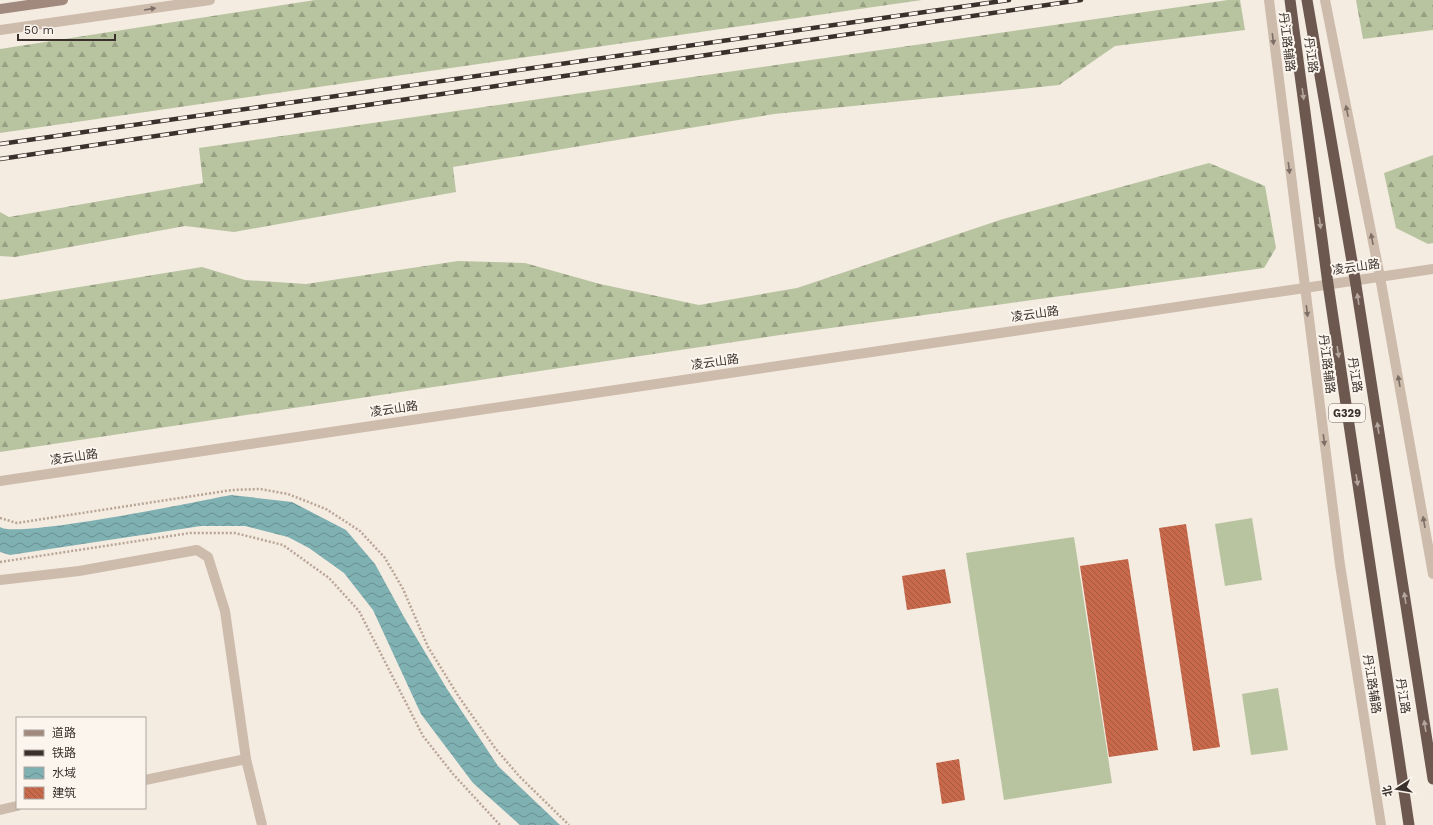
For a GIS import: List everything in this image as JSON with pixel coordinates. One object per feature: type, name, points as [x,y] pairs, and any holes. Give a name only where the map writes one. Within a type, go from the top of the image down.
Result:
[{"type":"highway","name":"丹江路","points":[[1290,0],[1328,284],[1409,825]]},
{"type":"highway","name":"丹江路","points":[[1307,0],[1355,280],[1433,778]]},
{"type":"main road","points":[[0,9],[63,0]]},
{"type":"street","points":[[0,30],[210,0]]},
{"type":"street","name":"丹江路辅路","points":[[1268,0],[1340,565],[1381,825]]},
{"type":"street","points":[[1325,0],[1380,276],[1433,574]]},
{"type":"street","name":"凌云山路","points":[[0,481],[1433,269]]},
{"type":"street","points":[[0,580],[79,571],[197,550],[208,557],[225,611],[246,760],[262,825]]},
{"type":"street","points":[[146,780],[246,760]]},
{"type":"street","points":[[0,810],[16,806]]},
{"type":"path","points":[[0,518],[16,523],[232,490],[260,489],[288,494],[326,509],[360,531],[385,558],[403,589],[428,647],[458,696],[495,748],[519,776],[569,825]]},
{"type":"path","points":[[0,562],[190,533],[235,533],[282,545],[329,578],[359,611],[423,736],[453,774],[500,825]]},
{"type":"green space","points":[[315,0],[922,0],[0,133],[0,49]]},
{"type":"green space","points":[[1228,0],[1240,0],[1245,30],[1115,46],[1059,85],[774,114],[453,167],[456,192],[234,232],[185,226],[15,257],[0,256],[0,212],[9,217],[203,183],[199,148]]},
{"type":"green space","points":[[1356,0],[1433,0],[1433,30],[1363,39]]},
{"type":"green space","points":[[1433,155],[1433,243],[1428,244],[1396,228],[1384,173]]},
{"type":"green space","points":[[1209,163],[1265,186],[1276,248],[1264,268],[780,335],[0,452],[0,300],[202,267],[245,280],[306,284],[458,261],[525,263],[600,284],[699,305],[797,288],[1003,219]]},
{"type":"green space","points":[[1252,518],[1262,580],[1225,586],[1215,524]]},
{"type":"green space","points":[[1074,537],[1112,783],[1004,800],[966,553]]},
{"type":"green space","points":[[1278,688],[1288,750],[1251,755],[1242,694]]},
{"type":"water","points":[[231,495],[292,502],[346,530],[375,564],[404,617],[447,689],[498,766],[560,825],[520,825],[473,783],[421,714],[373,610],[344,573],[309,548],[288,537],[245,526],[201,526],[10,555],[0,552],[0,527],[13,529],[39,528],[72,524]]},
{"type":"building","points":[[1186,524],[1220,747],[1193,751],[1159,528]]},
{"type":"building","points":[[1128,559],[1158,750],[1109,757],[1080,566]]},
{"type":"building","points":[[945,569],[951,603],[907,610],[902,576]]},
{"type":"building","points":[[959,759],[965,800],[942,804],[936,763]]},
{"type":"railway","points":[[0,144],[1009,0]]},
{"type":"railway","points":[[0,159],[1081,0]]}]
